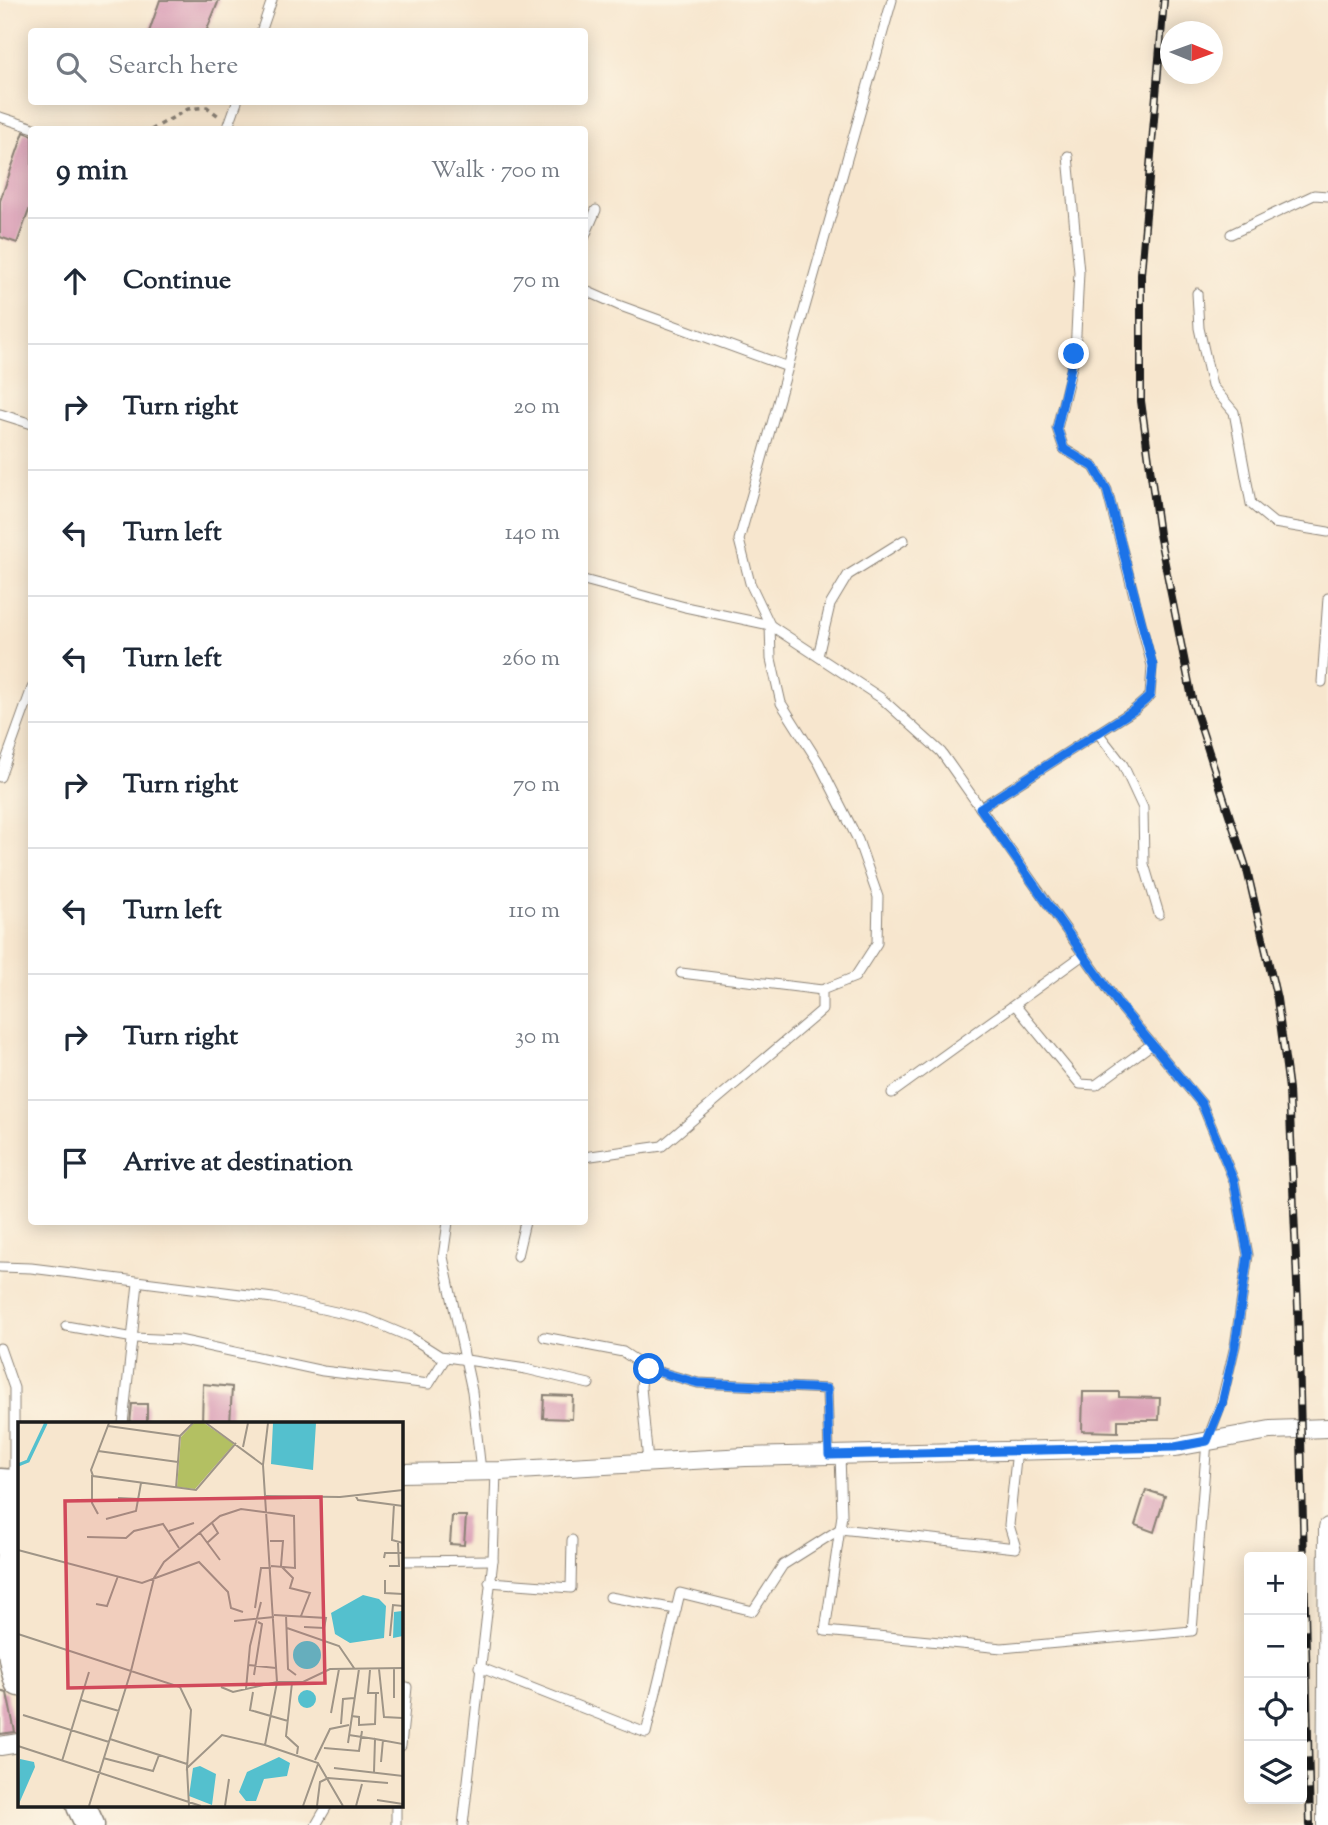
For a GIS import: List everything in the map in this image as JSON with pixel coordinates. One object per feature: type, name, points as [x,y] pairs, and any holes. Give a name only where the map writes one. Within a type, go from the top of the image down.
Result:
[{"type":"main road","points":[[11,1484],[5,1593],[18,1676]]},
{"type":"main road","points":[[82,1808],[90,1825]]},
{"type":"street","points":[[402,1473],[835,1455],[1175,1447],[1270,1430],[1328,1428]]},
{"type":"street","points":[[1326,1825],[1328,1527]]},
{"type":"street","points":[[0,1746],[18,1743]]},
{"type":"lane","points":[[262,28],[272,0]]},
{"type":"lane","points":[[681,973],[822,990],[855,977],[877,943],[878,897],[858,840],[819,763],[781,703],[771,659],[770,625],[750,583],[739,540],[892,0]]},
{"type":"lane","points":[[228,126],[236,105]]},
{"type":"lane","points":[[0,117],[28,126]]},
{"type":"lane","points":[[980,808],[1134,710],[1150,696],[1153,666],[1107,490],[1094,467],[1064,449],[1057,428],[1074,354],[1079,272],[1068,156]]},
{"type":"lane","points":[[1231,233],[1314,195],[1328,196]]},
{"type":"lane","points":[[588,228],[596,210]]},
{"type":"lane","points":[[588,292],[618,306],[788,367]]},
{"type":"lane","points":[[1198,293],[1199,328],[1212,386],[1234,412],[1251,504],[1273,523],[1328,532]]},
{"type":"lane","points":[[0,414],[28,423]]},
{"type":"lane","points":[[818,656],[830,605],[848,575],[904,540]]},
{"type":"lane","points":[[544,1337],[623,1352],[643,1365],[698,1383],[827,1389],[840,1529],[825,1631],[1002,1648],[1192,1631],[1207,1441],[1222,1404],[1235,1346],[1248,1255],[1234,1181],[1202,1104],[1083,955],[941,752],[881,698],[770,625],[685,607],[588,581]]},
{"type":"lane","points":[[1322,682],[1328,598]]},
{"type":"lane","points":[[0,777],[28,699]]},
{"type":"lane","points":[[1098,733],[1123,765],[1143,808],[1144,864],[1159,914]]},
{"type":"lane","points":[[892,1093],[1083,955]]},
{"type":"lane","points":[[588,1156],[662,1146],[822,1010],[822,990]]},
{"type":"lane","points":[[1015,1004],[1080,1084],[1096,1085],[1152,1044]]},
{"type":"lane","points":[[448,1225],[443,1257],[488,1471],[493,1560],[479,1667],[464,1825]]},
{"type":"lane","points":[[517,1256],[524,1225]]},
{"type":"lane","points":[[0,1267],[31,1268],[273,1298],[367,1320],[410,1336],[446,1357],[464,1362],[526,1369],[589,1384]]},
{"type":"lane","points":[[123,1422],[138,1283]]},
{"type":"lane","points":[[66,1326],[134,1338],[179,1340],[323,1371],[429,1384],[446,1357]]},
{"type":"lane","points":[[0,1348],[13,1388],[11,1484]]},
{"type":"lane","points":[[643,1365],[641,1387],[649,1462]]},
{"type":"lane","points":[[479,1667],[646,1733],[680,1593],[753,1611],[783,1565],[840,1529],[1016,1548],[1009,1525],[1017,1450]]},
{"type":"lane","points":[[489,1582],[571,1588],[572,1540]]},
{"type":"lane","points":[[402,1561],[493,1560]]},
{"type":"lane","points":[[610,1597],[676,1609]]},
{"type":"lane","points":[[402,1736],[407,1687]]},
{"type":"lane","points":[[316,1825],[326,1808]]},
{"type":"path","points":[[157,126],[188,109],[207,107],[227,126]]},
{"type":"building","points":[[160,0],[219,0],[208,28],[150,28]]},
{"type":"building","points":[[24,132],[28,134],[28,213],[17,243],[0,237],[0,201]]},
{"type":"building","points":[[203,1384],[232,1387],[230,1422],[202,1422]]},
{"type":"building","points":[[1083,1392],[1119,1392],[1119,1397],[1160,1398],[1159,1420],[1118,1420],[1118,1432],[1082,1431]]},
{"type":"building","points":[[544,1395],[573,1396],[572,1419],[543,1418]]},
{"type":"building","points":[[132,1404],[147,1404],[147,1422],[130,1422]]},
{"type":"building","points":[[1146,1490],[1165,1496],[1154,1532],[1135,1525]]},
{"type":"building","points":[[452,1516],[466,1516],[464,1545],[450,1544]]},
{"type":"building","points":[[0,1691],[7,1693],[15,1732],[0,1734]]},
{"type":"railway","points":[[1164,0],[1141,274],[1141,401],[1159,534],[1193,703],[1247,870],[1277,999],[1289,1089],[1298,1307],[1310,1825]]},
{"type":"route","points":[[649,1369],[698,1383],[827,1389],[829,1455],[1175,1447],[1207,1441],[1222,1404],[1235,1346],[1248,1255],[1234,1181],[1202,1104],[1119,1005],[980,808],[1134,710],[1150,696],[1153,666],[1107,490],[1094,467],[1064,449],[1057,428],[1074,354]]}]
